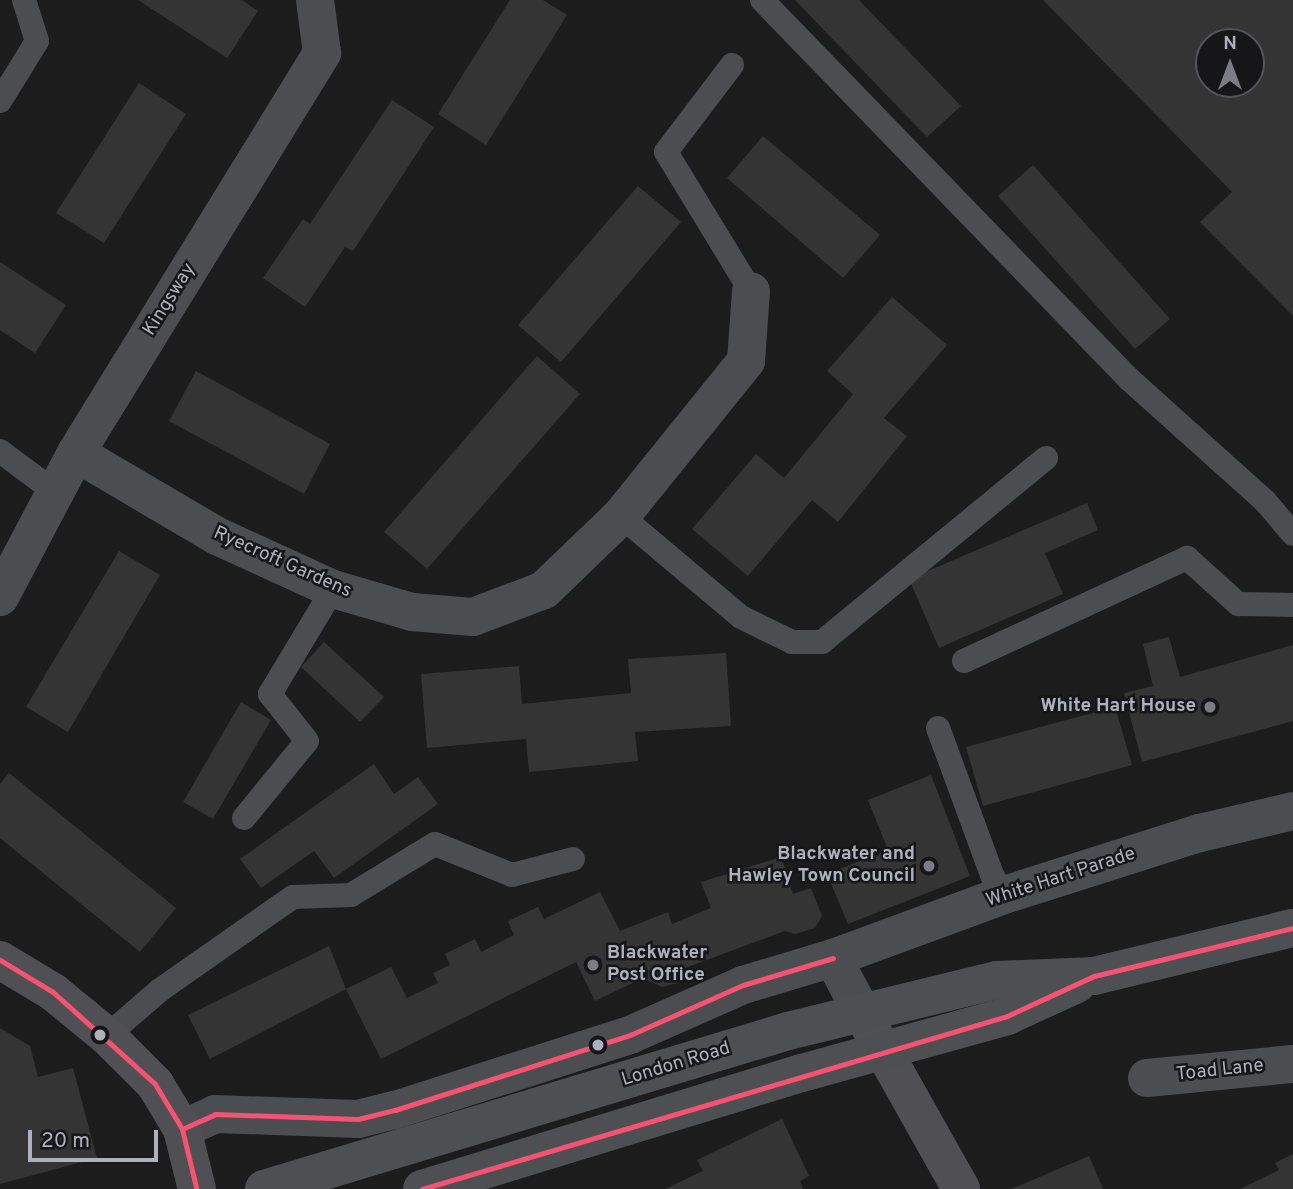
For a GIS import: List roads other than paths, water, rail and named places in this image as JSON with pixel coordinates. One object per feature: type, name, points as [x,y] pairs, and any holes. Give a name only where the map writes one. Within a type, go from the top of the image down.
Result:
[{"type":"main road","name":"London Road","points":[[422,1189],[883,1049],[1007,1016],[1094,976],[1293,928]]},
{"type":"main road","name":"London Road","points":[[264,1189],[788,1031],[997,980],[1094,976]]},
{"type":"street","name":"Kingsway","points":[[0,597],[76,453],[322,53],[315,0]]},
{"type":"street","name":"Ryecroft Gardens","points":[[76,453],[217,536],[333,589],[412,612],[473,617],[544,590],[621,516],[746,360],[751,291]]},
{"type":"street","name":"White Hart Parade","points":[[182,1129],[215,1114],[358,1119],[395,1110],[630,1035],[743,985],[833,958],[1004,895],[1200,833],[1293,811]]},
{"type":"street","points":[[833,958],[961,1189]]},
{"type":"street","points":[[0,960],[53,992],[107,1036],[155,1084],[182,1129],[197,1189]]},
{"type":"street","name":"Toad Lane","points":[[1147,1078],[1293,1064]]},
{"type":"street","points":[[395,1110],[407,1147]]},
{"type":"lane","points":[[0,101],[37,41],[24,0]]},
{"type":"lane","points":[[762,0],[1129,379],[1265,501],[1293,534]]},
{"type":"lane","points":[[732,65],[666,152],[751,291]]},
{"type":"lane","points":[[0,451],[55,492]]},
{"type":"lane","points":[[621,516],[741,617],[792,642],[822,642],[1046,458]]},
{"type":"lane","points":[[964,661],[1186,558],[1238,604],[1293,605]]},
{"type":"lane","points":[[244,818],[307,741],[270,694],[333,589]]},
{"type":"lane","points":[[939,728],[992,875],[1004,895]]},
{"type":"lane","points":[[107,1036],[160,990],[293,897],[351,895],[435,844],[512,875],[573,859]]},
{"type":"place","name":"White Hart House","points":[[1210,707]]},
{"type":"place","name":"Blackwater and Hawley Town Council","points":[[929,866]]},
{"type":"place","name":"Blackwater Post Office","points":[[593,965]]}]
